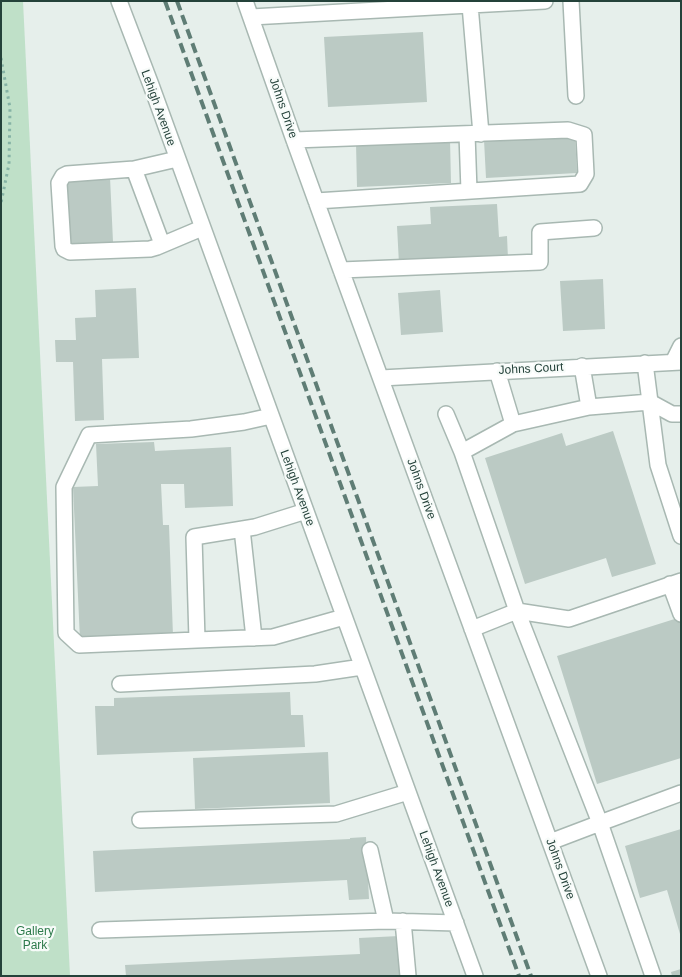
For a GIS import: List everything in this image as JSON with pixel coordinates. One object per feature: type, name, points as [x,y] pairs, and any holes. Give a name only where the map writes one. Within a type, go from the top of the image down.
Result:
[{"type":"street","name":"Lehigh Avenue","points":[[119,1],[475,976]]},
{"type":"street","name":"Johns Drive","points":[[245,1],[341,270],[599,976]]},
{"type":"street","points":[[251,17],[545,1]]},
{"type":"street","points":[[571,1],[576,96]]},
{"type":"street","points":[[469,191],[474,134],[470,5]]},
{"type":"street","points":[[294,140],[568,130],[584,135],[586,174],[580,184],[316,201]]},
{"type":"street","points":[[176,159],[134,169],[67,174],[63,176],[59,183],[63,246],[67,251],[76,252],[150,249],[202,228]]},
{"type":"street","points":[[134,169],[162,244]]},
{"type":"street","points":[[341,270],[540,262],[540,232],[594,228]]},
{"type":"street","points":[[677,362],[681,346]]},
{"type":"street","name":"Johns Court","points":[[381,378],[677,362]]},
{"type":"street","points":[[645,363],[658,465],[681,536]]},
{"type":"street","points":[[582,366],[589,407]]},
{"type":"street","points":[[497,371],[513,424]]},
{"type":"street","points":[[462,452],[513,424],[589,407],[650,402],[672,414],[681,414]]},
{"type":"street","points":[[446,414],[462,452],[517,611],[600,823],[654,976]]},
{"type":"street","points":[[271,416],[244,422],[191,429],[89,435],[64,487],[66,633],[79,645],[273,637],[344,617]]},
{"type":"street","points":[[198,640],[194,537],[255,527],[306,511]]},
{"type":"street","points":[[242,529],[254,638]]},
{"type":"street","points":[[472,629],[517,611],[570,619],[675,582],[681,614]]},
{"type":"street","points":[[120,684],[315,674],[362,667]]},
{"type":"street","points":[[140,820],[336,814],[408,792]]},
{"type":"street","points":[[550,842],[681,793]]},
{"type":"street","points":[[370,850],[386,921]]},
{"type":"street","points":[[100,930],[386,921],[456,923]]},
{"type":"street","points":[[404,921],[408,976]]},
{"type":"path","points":[[1,58],[10,108],[9,164],[1,203]]},
{"type":"green space","name":"Gallery Park","points":[[1,1],[23,1],[70,976],[1,976]]},
{"type":"building","points":[[423,32],[427,102],[328,107],[324,37]]},
{"type":"building","points":[[575,135],[577,173],[486,178],[484,140]]},
{"type":"building","points":[[450,139],[451,183],[357,187],[356,143]]},
{"type":"building","points":[[110,177],[113,242],[69,244],[66,179]]},
{"type":"building","points":[[497,204],[499,237],[507,236],[508,259],[399,264],[397,226],[431,224],[430,207]]},
{"type":"building","points":[[603,279],[605,329],[563,331],[560,281]]},
{"type":"building","points":[[136,288],[139,358],[102,359],[104,420],[75,421],[73,362],[56,362],[55,340],[76,340],[75,318],[96,317],[95,290]]},
{"type":"building","points":[[440,290],[443,332],[401,335],[398,293]]},
{"type":"building","points":[[613,431],[656,564],[612,577],[606,558],[525,584],[485,458],[562,433],[566,446]]},
{"type":"building","points":[[154,442],[155,451],[231,447],[233,506],[185,508],[184,484],[161,484],[163,525],[169,525],[173,636],[80,640],[73,487],[98,486],[96,444]]},
{"type":"building","points":[[681,617],[681,758],[597,784],[557,656]]},
{"type":"building","points":[[290,692],[291,715],[303,715],[305,747],[97,755],[95,706],[114,706],[114,698]]},
{"type":"building","points":[[328,752],[330,803],[195,809],[193,758]]},
{"type":"building","points":[[681,829],[680,934],[667,890],[640,898],[625,846]]},
{"type":"building","points":[[366,837],[369,899],[349,900],[347,880],[95,892],[93,851]]},
{"type":"building","points":[[399,936],[401,976],[126,976],[125,965],[360,954],[359,938]]},
{"type":"building","points":[[681,969],[681,976],[672,976],[671,972]]},
{"type":"railway","points":[[165,1],[519,976]]},
{"type":"railway","points":[[177,1],[531,976]]}]
